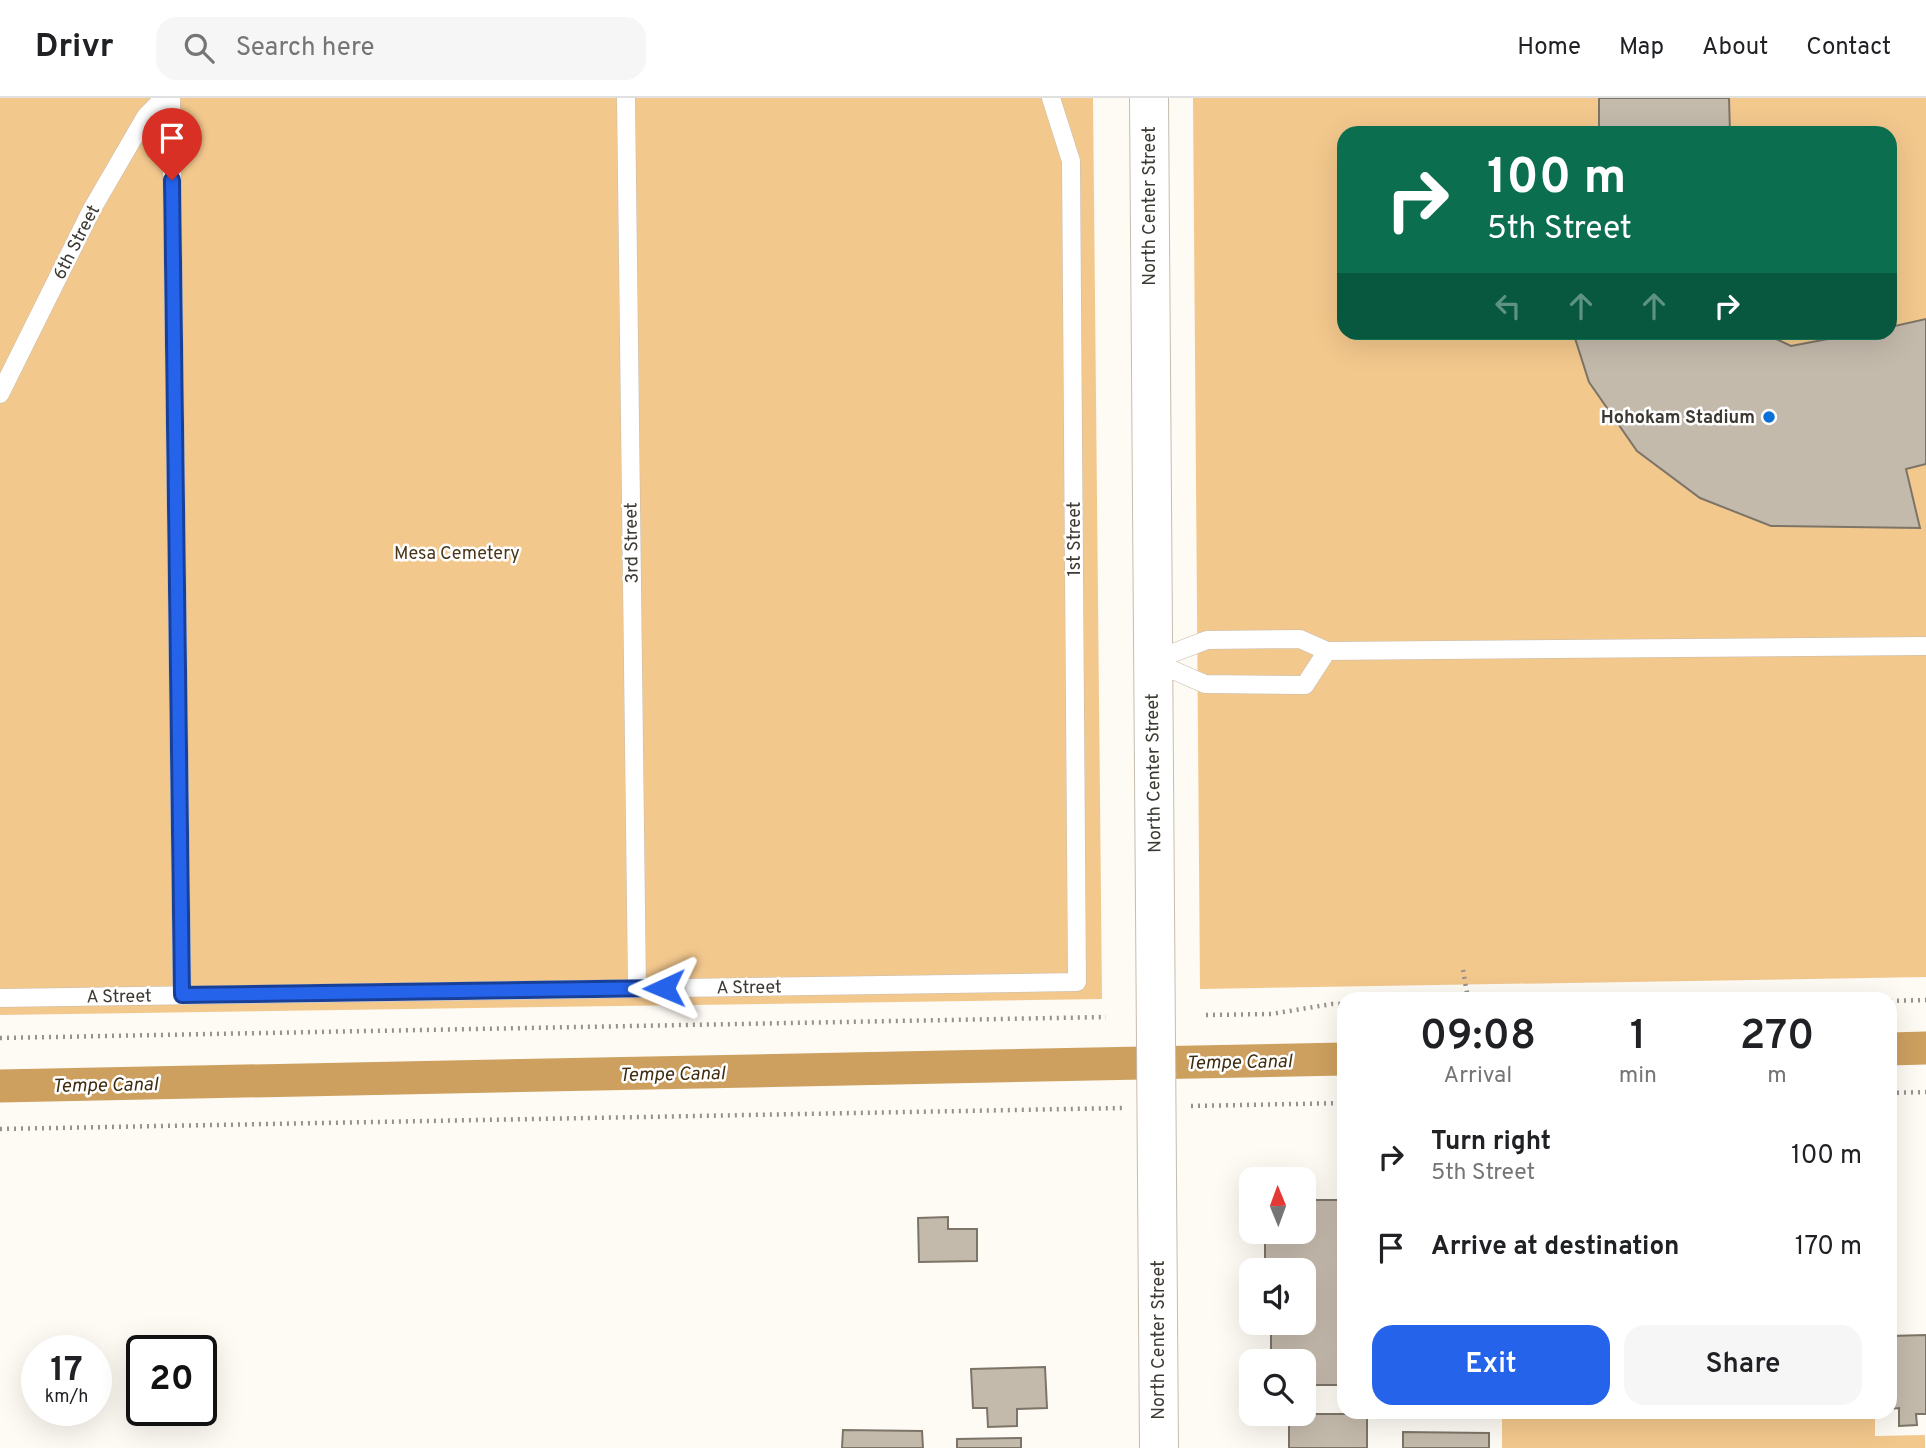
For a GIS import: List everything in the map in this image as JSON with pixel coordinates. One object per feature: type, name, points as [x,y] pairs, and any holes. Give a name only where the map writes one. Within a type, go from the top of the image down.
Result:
[{"type":"street","name":"North Center Street","points":[[1149,98],[1159,1448]]},
{"type":"lane","name":"6th Street","points":[[0,394],[92,209],[146,116],[164,98]]},
{"type":"lane","points":[[171,98],[182,995]]},
{"type":"lane","name":"3rd Street","points":[[625,98],[637,988]]},
{"type":"lane","name":"1st Street","points":[[1051,98],[1071,161],[1077,982]]},
{"type":"lane","points":[[1152,662],[1207,640],[1300,639],[1327,652],[1926,646]]},
{"type":"lane","points":[[1152,662],[1205,684],[1306,685],[1327,652]]},
{"type":"lane","name":"A Street","points":[[0,998],[1077,982]]},
{"type":"path","points":[[1463,970],[1467,992]]},
{"type":"path","points":[[1897,1001],[1926,1000]]},
{"type":"path","points":[[1206,1015],[1270,1014],[1337,1004]]},
{"type":"path","points":[[0,1038],[1106,1017]]},
{"type":"path","points":[[1897,1093],[1926,1092]]},
{"type":"path","points":[[0,1129],[1337,1103]]},
{"type":"green space","name":"Mesa Cemetery","points":[[0,98],[1093,98],[1102,999],[0,1015]]},
{"type":"green space","points":[[1193,98],[1926,98],[1926,977],[1200,989]]},
{"type":"green space","points":[[1502,1419],[1875,1419],[1875,1436],[1925,1435],[1925,1448],[1502,1448]]},
{"type":"building","points":[[1599,98],[1729,98],[1730,126],[1599,126]]},
{"type":"building","name":"Hohokam Stadium","points":[[1926,319],[1926,464],[1906,469],[1920,528],[1771,526],[1700,498],[1637,451],[1589,382],[1576,340],[1778,340],[1791,346],[1823,340],[1897,340],[1897,325]]},
{"type":"building","points":[[1316,1200],[1337,1200],[1337,1385],[1316,1385],[1316,1349],[1271,1349],[1271,1335],[1316,1335],[1316,1258],[1265,1258],[1265,1244],[1316,1244]]},
{"type":"building","points":[[948,1217],[948,1229],[977,1229],[977,1261],[919,1262],[918,1218]]},
{"type":"building","points":[[1926,1335],[1926,1414],[1916,1414],[1917,1425],[1899,1426],[1897,1336]]},
{"type":"building","points":[[1045,1367],[1047,1408],[1017,1409],[1017,1426],[988,1427],[987,1408],[973,1408],[971,1369]]},
{"type":"building","points":[[1316,1414],[1337,1414],[1337,1419],[1367,1419],[1367,1448],[1289,1448],[1289,1426],[1316,1426]]},
{"type":"building","points":[[843,1430],[922,1431],[923,1448],[842,1448]]},
{"type":"building","points":[[1403,1432],[1489,1433],[1489,1448],[1403,1448]]},
{"type":"building","points":[[1021,1438],[1021,1448],[957,1448],[957,1439]]},
{"type":"waterway","name":"Tempe Canal","points":[[1897,1049],[1926,1048]]},
{"type":"waterway","name":"Tempe Canal","points":[[0,1086],[1337,1059]]},
{"type":"place","name":"Hohokam Stadium","points":[[1769,417]]},
{"type":"route","points":[[172,180],[182,995],[664,988]]}]
